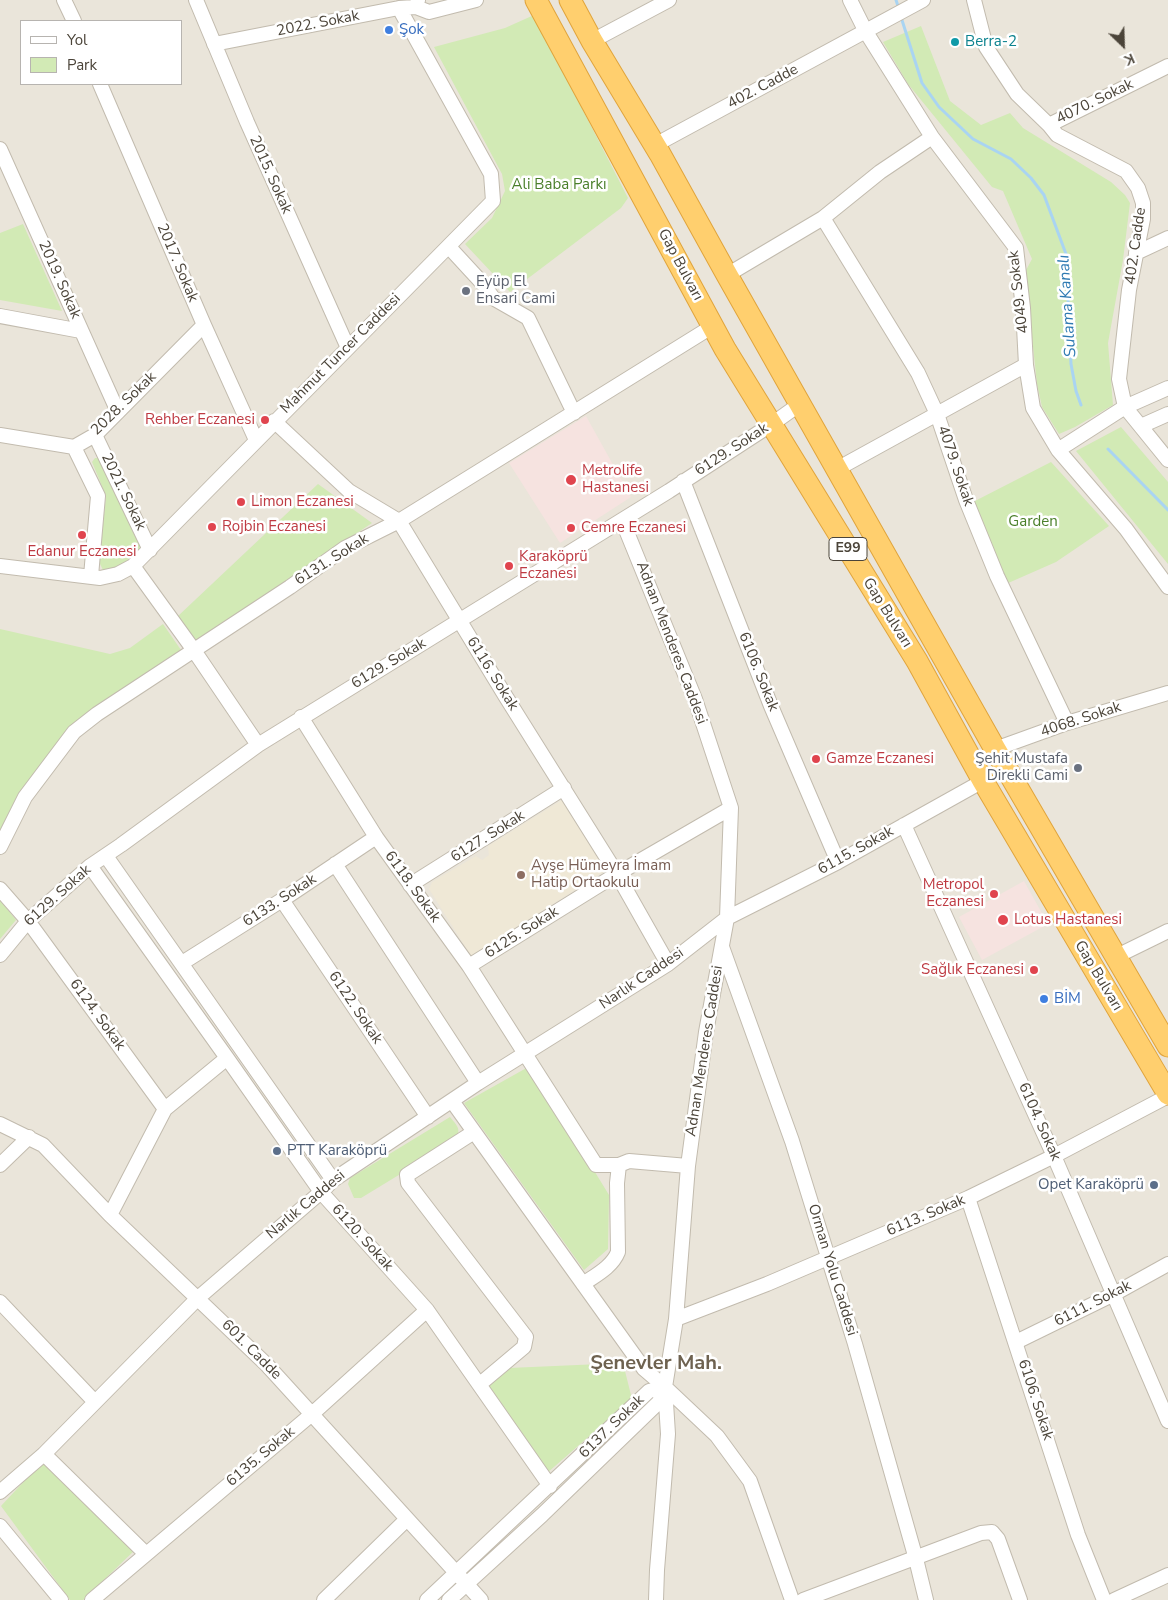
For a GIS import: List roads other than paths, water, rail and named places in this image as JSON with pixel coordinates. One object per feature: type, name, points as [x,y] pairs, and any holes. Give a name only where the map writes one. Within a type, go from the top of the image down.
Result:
[{"type":"highway","name":"Gap Bulvarı","points":[[536,0],[713,326],[917,661],[983,781],[1168,1095]]},
{"type":"highway","name":"Gap Bulvarı","points":[[570,0],[655,145],[995,749],[1168,1046]]},
{"type":"street","points":[[64,0],[74,20]]},
{"type":"street","name":"2015. Sokak","points":[[196,0],[247,122],[348,348]]},
{"type":"street","name":"2022. Sokak","points":[[214,44],[400,8],[417,3],[429,12],[476,0]]},
{"type":"street","points":[[592,40],[669,0]]},
{"type":"street","name":"4049. Sokak","points":[[850,0],[866,32],[932,137],[1016,248],[1023,308],[1026,365],[1033,408],[1058,450],[1126,529],[1168,587]]},
{"type":"street","name":"402. Cadde","points":[[655,145],[924,0]]},
{"type":"street","name":"402. Cadde","points":[[974,0],[986,47],[1017,94],[1057,135],[1126,171],[1138,188],[1143,203],[1142,219],[1129,290],[1119,379],[1125,407],[1168,460]]},
{"type":"street","name":"Mahmut Tuncer Caddesi","points":[[0,566],[100,578],[118,574],[133,566],[493,201],[491,174],[400,8]]},
{"type":"street","name":"4070. Sokak","points":[[1049,125],[1168,66]]},
{"type":"street","name":"2017. Sokak","points":[[100,85],[256,440]]},
{"type":"street","points":[[727,275],[823,218],[880,172],[932,137]]},
{"type":"street","name":"2019. Sokak","points":[[0,149],[118,412]]},
{"type":"street","name":"4079. Sokak","points":[[823,218],[918,373],[936,414],[966,500],[997,576],[1067,723]]},
{"type":"street","points":[[1136,253],[1168,238]]},
{"type":"street","points":[[449,247],[484,285],[493,298],[528,318],[574,413]]},
{"type":"street","points":[[0,316],[81,331]]},
{"type":"street","name":"2028. Sokak","points":[[74,448],[95,435],[204,325]]},
{"type":"street","name":"6131. Sokak","points":[[0,847],[25,797],[74,732],[97,714],[193,649],[290,587],[345,548],[399,521],[713,326]]},
{"type":"street","points":[[837,469],[1026,365]]},
{"type":"street","points":[[1058,450],[1125,407],[1168,388]]},
{"type":"street","name":"6129. Sokak","points":[[0,954],[28,921],[90,866],[258,745],[622,520],[800,404]]},
{"type":"street","points":[[1141,426],[1168,414]]},
{"type":"street","name":"6116. Sokak","points":[[274,421],[348,491],[399,521],[617,874],[668,964]]},
{"type":"street","points":[[0,435],[74,448],[98,496],[91,576]]},
{"type":"street","name":"2021. Sokak","points":[[95,435],[150,550]]},
{"type":"street","name":"6106. Sokak","points":[[683,481],[772,706],[838,862]]},
{"type":"street","name":"Adnan Menderes Caddesi","points":[[622,520],[695,699],[731,808],[727,918],[706,1032],[688,1166],[676,1319],[666,1387],[668,1434],[656,1570],[656,1600]]},
{"type":"street","points":[[133,566],[193,649],[258,745]]},
{"type":"street","name":"4068. Sokak","points":[[995,749],[1067,723],[1168,693]]},
{"type":"street","name":"6118. Sokak","points":[[301,717],[376,836],[469,966],[596,1165],[619,1165]]},
{"type":"street","name":"6115. Sokak","points":[[727,918],[838,862],[983,781]]},
{"type":"street","name":"6127. Sokak","points":[[410,885],[564,788]]},
{"type":"street","name":"6125. Sokak","points":[[469,966],[617,874],[731,808]]},
{"type":"street","name":"6104. Sokak","points":[[904,825],[1054,1156],[1168,1421]]},
{"type":"street","name":"6133. Sokak","points":[[182,963],[282,900],[376,836]]},
{"type":"street","points":[[106,856],[333,1180]]},
{"type":"street","points":[[335,864],[478,1083]]},
{"type":"street","name":"6120. Sokak","points":[[90,866],[321,1192],[427,1310],[550,1486]]},
{"type":"street","points":[[0,889],[28,921]]},
{"type":"street","name":"6122. Sokak","points":[[282,900],[428,1117]]},
{"type":"street","name":"Narlık Caddesi","points":[[0,1492],[44,1454],[198,1298],[333,1180],[478,1083],[668,964],[727,918]]},
{"type":"street","name":"6124. Sokak","points":[[28,921],[165,1109]]},
{"type":"street","points":[[1115,957],[1168,931]]},
{"type":"street","name":"Orman Yolu Caddesi","points":[[722,946],[792,1141],[855,1344],[926,1600]]},
{"type":"street","points":[[110,1215],[165,1109],[227,1058]]},
{"type":"street","name":"6113. Sokak","points":[[676,1319],[767,1284],[968,1198],[1054,1156],[1168,1095]]},
{"type":"street","points":[[452,1101],[644,1369],[666,1387],[717,1436],[750,1481],[792,1600]]},
{"type":"street","name":"601. Cadde","points":[[0,1124],[43,1145],[110,1215],[267,1365],[481,1600]]},
{"type":"street","points":[[474,1132],[408,1175],[408,1183],[526,1337],[524,1347],[480,1384]]},
{"type":"street","points":[[0,1165],[29,1137]]},
{"type":"street","points":[[583,1284],[615,1260],[618,1252],[616,1183],[619,1165],[629,1161],[688,1166]]},
{"type":"street","name":"6106. Sokak","points":[[968,1198],[1078,1535],[1104,1600]]},
{"type":"street","name":"6111. Sokak","points":[[1016,1342],[1114,1294],[1168,1264]]},
{"type":"street","points":[[0,1302],[95,1402]]},
{"type":"street","name":"6135. Sokak","points":[[92,1600],[312,1414],[427,1310]]},
{"type":"street","name":"6137. Sokak","points":[[427,1600],[649,1391],[666,1387]]},
{"type":"street","name":"6137. Sokak","points":[[449,1600],[659,1402],[666,1387]]},
{"type":"street","points":[[44,1454],[146,1554]]},
{"type":"street","points":[[324,1600],[407,1519]]},
{"type":"street","points":[[0,1526],[61,1600]]},
{"type":"street","points":[[803,1600],[981,1533],[992,1532],[998,1539],[1020,1600]]},
{"type":"street","points":[[1114,1600],[1168,1575]]},
{"type":"waterway","name":"Sulama Kanalı","points":[[896,0],[899,9]]},
{"type":"waterway","name":"Sulama Kanalı","points":[[901,17],[922,83],[939,107],[973,139],[1011,159],[1031,178],[1044,195],[1066,254],[1071,364],[1076,391],[1081,405]]},
{"type":"waterway","name":"Sulama Kanalı","points":[[1108,449],[1168,510]]},
{"type":"place","name":"Şok","points":[[389,30]]},
{"type":"place","name":"Berra-2","points":[[955,42]]},
{"type":"place","name":"Eyüp El Ensari Cami","points":[[466,291]]},
{"type":"place","name":"Rehber Eczanesi","points":[[265,420]]},
{"type":"place","name":"Metrolife Hastanesi","points":[[571,480]]},
{"type":"place","name":"Limon Eczanesi","points":[[241,502]]},
{"type":"place","name":"Rojbin Eczanesi","points":[[212,527]]},
{"type":"place","name":"Cemre Eczanesi","points":[[571,528]]},
{"type":"place","name":"Edanur Eczanesi","points":[[82,535]]},
{"type":"place","name":"Karaköprü Eczanesi","points":[[509,566]]},
{"type":"place","name":"Gamze Eczanesi","points":[[816,759]]},
{"type":"place","name":"Şehit Mustafa Direkli Cami","points":[[1078,768]]},
{"type":"place","name":"Ayşe Hümeyra İmam Hatip Ortaokulu","points":[[521,875]]},
{"type":"place","name":"Metropol Eczanesi","points":[[994,894]]},
{"type":"place","name":"Lotus Hastanesi","points":[[1003,920]]},
{"type":"place","name":"Sağlık Eczanesi","points":[[1034,970]]},
{"type":"place","name":"BİM","points":[[1044,999]]},
{"type":"place","name":"PTT Karaköprü","points":[[277,1151]]},
{"type":"place","name":"Opet Karaköprü","points":[[1154,1185]]},
{"type":"district","name":"Şenevler Mah.","points":[[656,1364]]},
{"type":"park label","name":"Ali Baba Parkı","points":[[559,185]]},
{"type":"park label","name":"Garden","points":[[1033,522]]}]
